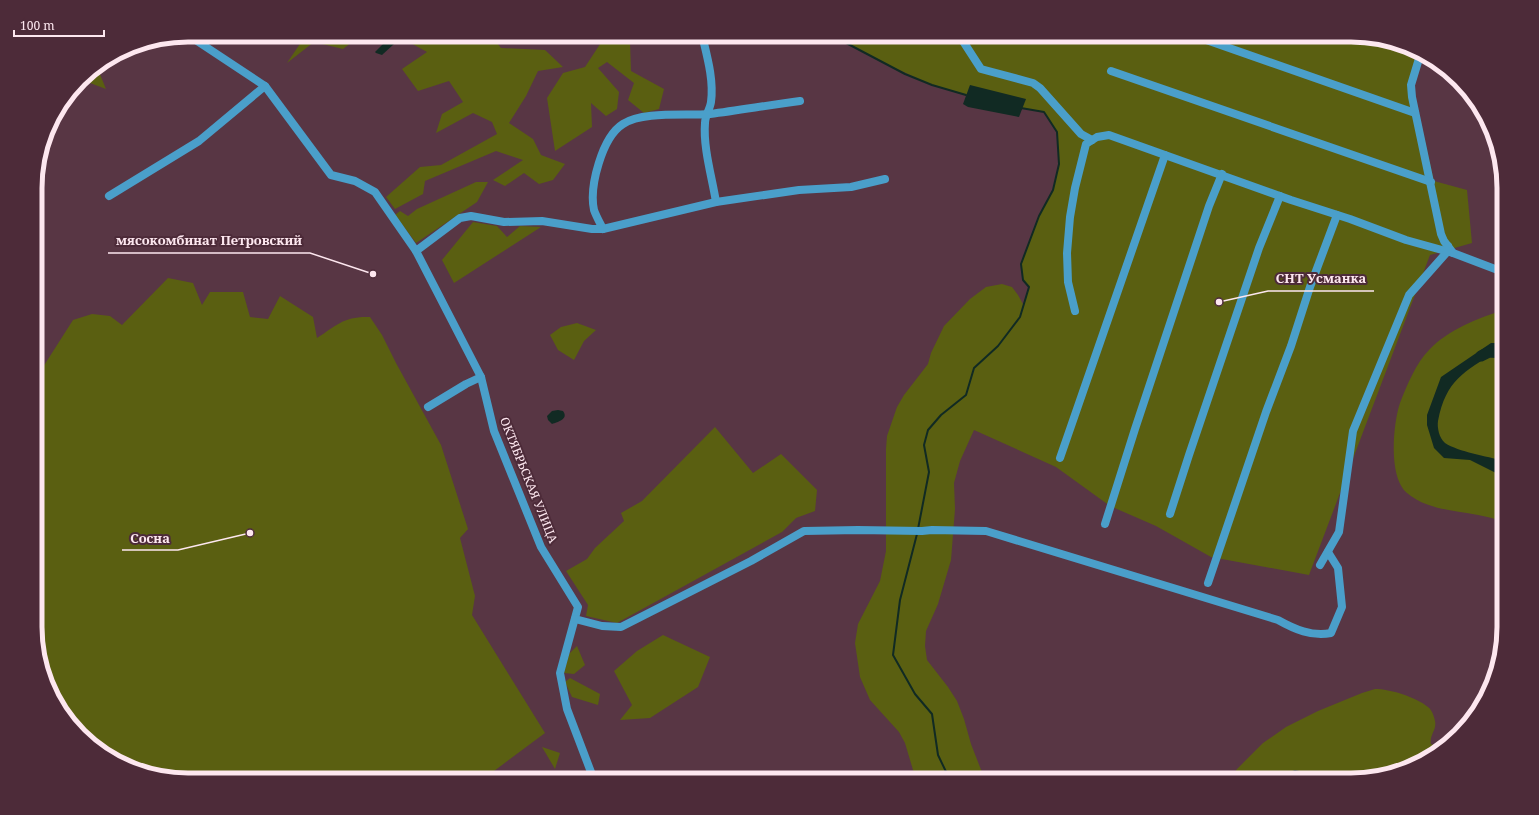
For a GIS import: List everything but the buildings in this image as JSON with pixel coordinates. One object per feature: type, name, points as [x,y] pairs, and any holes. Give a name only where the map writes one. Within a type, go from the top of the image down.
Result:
[{"type":"street","name":"ОКТЯБРЬСКАЯ УЛИЦА","points":[[199,42],[265,86],[331,175],[354,180],[375,192],[416,251],[481,377],[494,431],[541,547],[578,607],[560,673],[567,709],[591,773]]},
{"type":"street","points":[[703,42],[712,87],[711,102],[705,121],[716,202]]},
{"type":"street","points":[[964,42],[981,69],[1033,83],[1045,93],[1081,134],[1092,140]]},
{"type":"street","points":[[1212,42],[1415,113]]},
{"type":"street","points":[[1419,59],[1411,85],[1415,113],[1441,234],[1449,250]]},
{"type":"street","points":[[1111,71],[1430,182]]},
{"type":"street","points":[[109,196],[200,141],[265,86]]},
{"type":"street","points":[[603,229],[594,210],[593,192],[597,165],[612,134],[622,124],[638,117],[708,114],[800,101]]},
{"type":"street","points":[[1076,311],[1068,282],[1067,253],[1070,217],[1075,188],[1086,144],[1097,137],[1109,135],[1222,174],[1280,196],[1337,214],[1406,240],[1449,250],[1497,270]]},
{"type":"street","points":[[1060,458],[1165,155]]},
{"type":"street","points":[[1105,524],[1209,206],[1222,174]]},
{"type":"street","points":[[416,251],[460,218],[471,216],[504,222],[542,221],[592,229],[603,229],[716,202],[799,190],[851,187],[885,179]]},
{"type":"street","points":[[1170,514],[1259,248],[1280,196]]},
{"type":"street","points":[[1208,583],[1266,412],[1291,346],[1310,287],[1337,214]]},
{"type":"street","points":[[1320,564],[1339,532],[1353,431],[1408,294],[1449,250]]},
{"type":"street","points":[[428,407],[466,384],[481,377]]},
{"type":"street","points":[[575,619],[602,626],[621,627],[751,561],[804,531],[986,531],[1278,620],[1296,630],[1322,635],[1331,632],[1342,607],[1338,568],[1328,552]]},
{"type":"shaded area","points":[[301,42],[314,42],[287,63]]},
{"type":"shaded area","points":[[314,42],[352,42],[343,49]]},
{"type":"shaded area","points":[[385,42],[392,42],[394,44],[382,55],[375,52]]},
{"type":"shaded area","points":[[409,42],[496,42],[501,48],[545,50],[563,67],[538,71],[526,96],[509,123],[533,139],[541,155],[565,164],[553,180],[539,184],[524,173],[505,186],[493,180],[523,160],[496,151],[425,181],[423,194],[395,209],[386,197],[420,167],[441,165],[497,134],[492,122],[473,113],[436,133],[442,114],[463,102],[449,81],[418,91],[402,69],[427,52]]},
{"type":"shaded area","points":[[601,42],[630,42],[631,71],[664,89],[659,109],[644,113],[628,100],[634,83],[607,62],[598,68],[619,92],[617,109],[606,116],[591,103],[592,127],[555,151],[547,98],[563,73],[585,67]]},
{"type":"shaded area","points":[[844,42],[1360,42],[1389,47],[1418,59],[1413,87],[1434,181],[1467,190],[1472,243],[1430,255],[1309,575],[1211,557],[1156,526],[1110,506],[1056,467],[974,430],[960,461],[954,483],[955,509],[951,560],[938,604],[926,631],[925,646],[927,660],[957,701],[982,773],[914,773],[905,743],[899,732],[870,700],[860,677],[855,643],[858,624],[880,581],[886,551],[886,449],[887,436],[897,407],[904,395],[928,364],[931,353],[944,326],[970,299],[986,287],[1002,284],[1012,287],[1024,306],[1029,287],[1023,280],[1021,264],[1039,216],[1053,190],[1059,164],[1057,132],[1044,112],[1007,106],[932,85],[886,64]]},
{"type":"shaded area","points":[[99,72],[106,89],[88,82]]},
{"type":"shaded area","points":[[970,85],[1026,99],[1019,117],[968,107],[963,104]]},
{"type":"shaded area","points":[[476,182],[488,182],[477,202],[416,243],[395,215],[400,211],[408,216],[417,209]]},
{"type":"shaded area","points":[[473,222],[497,226],[507,237],[520,226],[541,227],[454,283],[442,260]]},
{"type":"shaded area","points":[[168,278],[193,283],[202,305],[210,292],[243,292],[250,317],[268,319],[280,296],[313,317],[317,338],[341,322],[354,318],[370,317],[382,335],[441,445],[468,529],[460,538],[475,596],[472,615],[545,733],[491,773],[179,773],[150,768],[132,762],[99,743],[92,737],[72,716],[57,691],[47,665],[43,646],[42,369],[73,320],[92,314],[110,316],[122,325]]},
{"type":"shaded area","points":[[1497,312],[1497,520],[1432,506],[1415,499],[1407,493],[1401,485],[1397,475],[1395,463],[1395,424],[1400,403],[1412,375],[1424,355],[1429,350],[1454,330]]},
{"type":"shaded area","points":[[577,323],[596,330],[584,341],[574,360],[558,350],[550,335],[561,327]]},
{"type":"shaded area","points":[[1491,343],[1497,343],[1497,351],[1475,365],[1458,378],[1451,386],[1441,407],[1438,426],[1441,438],[1445,443],[1465,451],[1497,459],[1497,474],[1470,460],[1444,458],[1434,448],[1427,425],[1427,415],[1441,377]]},
{"type":"shaded area","points":[[552,411],[563,411],[565,416],[562,420],[552,424],[548,420],[547,416]]},
{"type":"shaded area","points":[[715,427],[753,473],[781,454],[817,490],[815,511],[796,518],[782,532],[617,623],[586,616],[588,605],[566,571],[587,559],[595,548],[624,521],[621,513],[642,501]]},
{"type":"shaded area","points":[[663,635],[710,657],[698,687],[650,718],[620,720],[632,705],[614,671],[637,651]]},
{"type":"shaded area","points":[[577,646],[585,665],[574,674],[564,673],[569,654]]},
{"type":"shaded area","points":[[570,678],[600,694],[598,705],[572,697],[565,682]]},
{"type":"shaded area","points":[[1375,689],[1388,690],[1403,694],[1423,703],[1431,710],[1435,719],[1431,744],[1436,746],[1407,762],[1370,772],[1234,773],[1263,743],[1286,727],[1318,711]]},
{"type":"shaded area","points":[[542,747],[560,753],[555,769]]},
{"type":"shaded area","points":[[1295,770],[1308,773],[1287,773]]},
{"type":"shaded area","points":[[1354,772],[1367,772],[1346,773]]},
{"type":"waterway","points":[[844,42],[905,74],[932,85],[966,95]]},
{"type":"waterway","points":[[918,529],[929,472],[924,445],[928,430],[941,415],[966,395],[974,368],[998,346],[1020,317],[1029,287],[1023,280],[1021,264],[1039,216],[1053,190],[1059,164],[1057,132],[1044,112],[1021,108]]},
{"type":"waterway","points":[[1481,356],[1489,352],[1497,353]]},
{"type":"waterway","points":[[917,534],[900,600],[893,655],[915,694],[932,714],[938,755],[947,773]]},
{"type":"place","name":"мясокомбинат Петровский","points":[[373,274]]},
{"type":"place","name":"СНТ Усманка","points":[[1219,302]]},
{"type":"place","name":"Сосна","points":[[250,533]]}]
